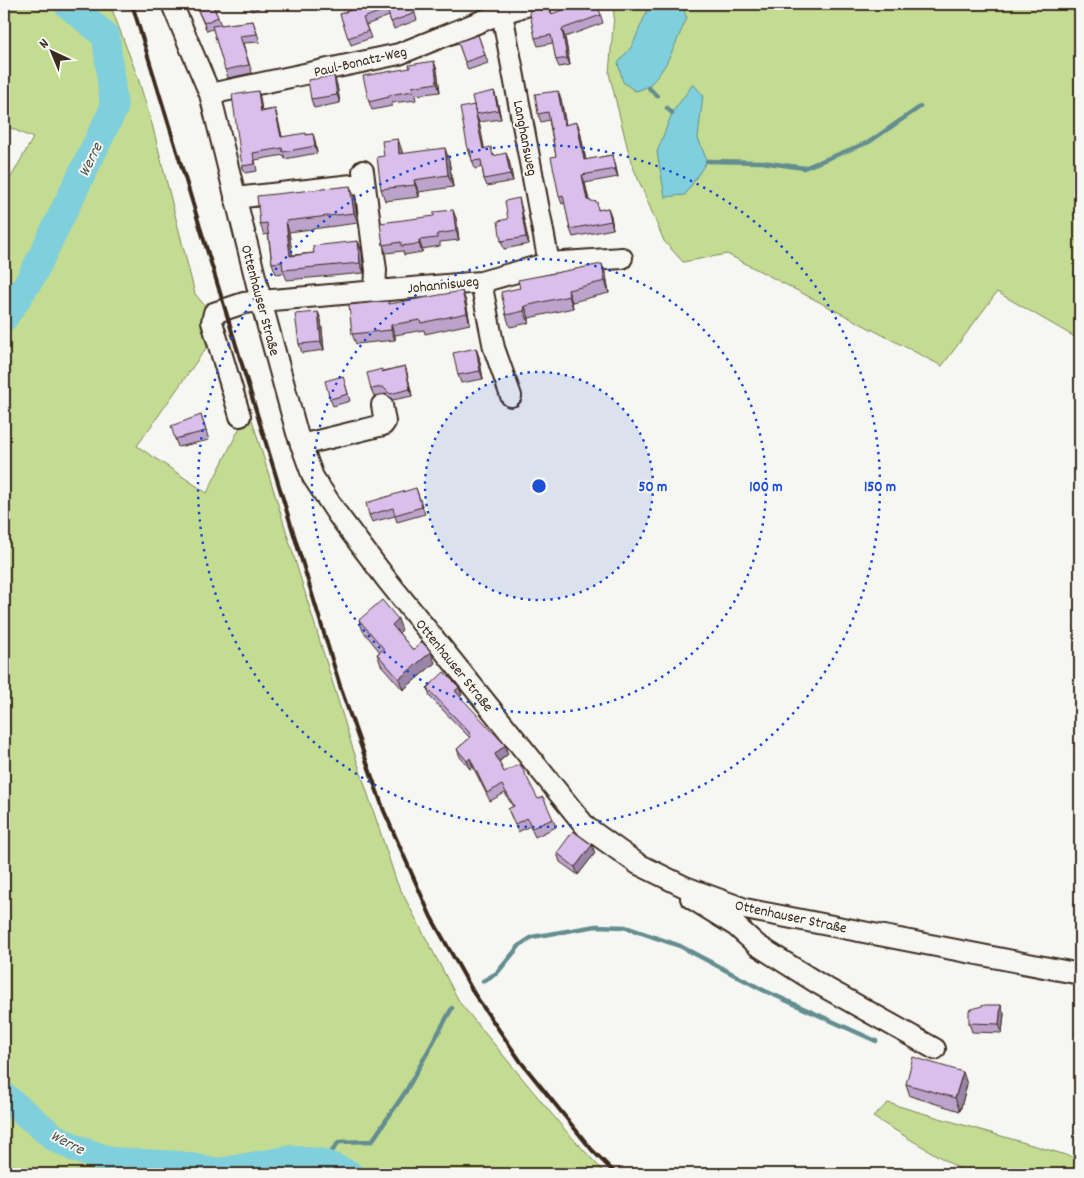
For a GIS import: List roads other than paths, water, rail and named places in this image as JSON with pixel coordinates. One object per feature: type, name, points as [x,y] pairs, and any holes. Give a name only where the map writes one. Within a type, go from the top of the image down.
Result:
[{"type":"street","name":"Ottenhauser Straße","points":[[172,4],[210,94],[261,301],[301,445],[313,477],[338,515],[387,580],[586,827],[638,864],[685,887],[745,908],[1080,974]]},
{"type":"street","name":"Paul-Bonatz-Weg","points":[[210,94],[399,54],[502,13],[533,4]]},
{"type":"street","name":"Langhansweg","points":[[502,13],[550,263]]},
{"type":"street","points":[[235,198],[358,178],[376,270],[375,291]]},
{"type":"street","name":"Johannisweg","points":[[240,416],[212,322],[214,313],[225,308],[261,301],[481,282],[550,263],[622,258]]},
{"type":"street","points":[[481,282],[494,348],[511,396]]},
{"type":"street","points":[[301,445],[383,425],[385,422],[382,405]]},
{"type":"street","points":[[685,887],[692,899],[736,926],[757,945],[819,984],[935,1049]]},
{"type":"water","points":[[650,4],[689,4],[684,11],[687,18],[667,62],[653,81],[645,88],[635,91],[623,82],[618,63],[632,46]]},
{"type":"water","points":[[693,84],[703,95],[698,138],[707,161],[685,195],[665,197],[657,152],[672,113]]},
{"type":"waterway","name":"Werre","points":[[4,318],[31,278],[114,108],[106,36],[67,4]]},
{"type":"waterway","points":[[649,88],[657,96]]},
{"type":"waterway","points":[[707,161],[762,162],[804,168],[869,142],[920,107]]},
{"type":"waterway","points":[[667,108],[672,113]]},
{"type":"waterway","points":[[483,981],[497,973],[520,945],[532,937],[596,926],[625,927],[680,946],[763,990],[876,1041]]},
{"type":"waterway","points":[[323,1163],[339,1142],[372,1141],[406,1091],[452,1008]]},
{"type":"waterway","name":"Werre","points":[[4,1096],[54,1137],[75,1148],[111,1161],[179,1165],[219,1172],[292,1159],[323,1163],[349,1174]]},
{"type":"railway","points":[[132,4],[341,689],[384,811],[431,917],[475,995],[521,1062],[592,1150],[616,1174]]}]
